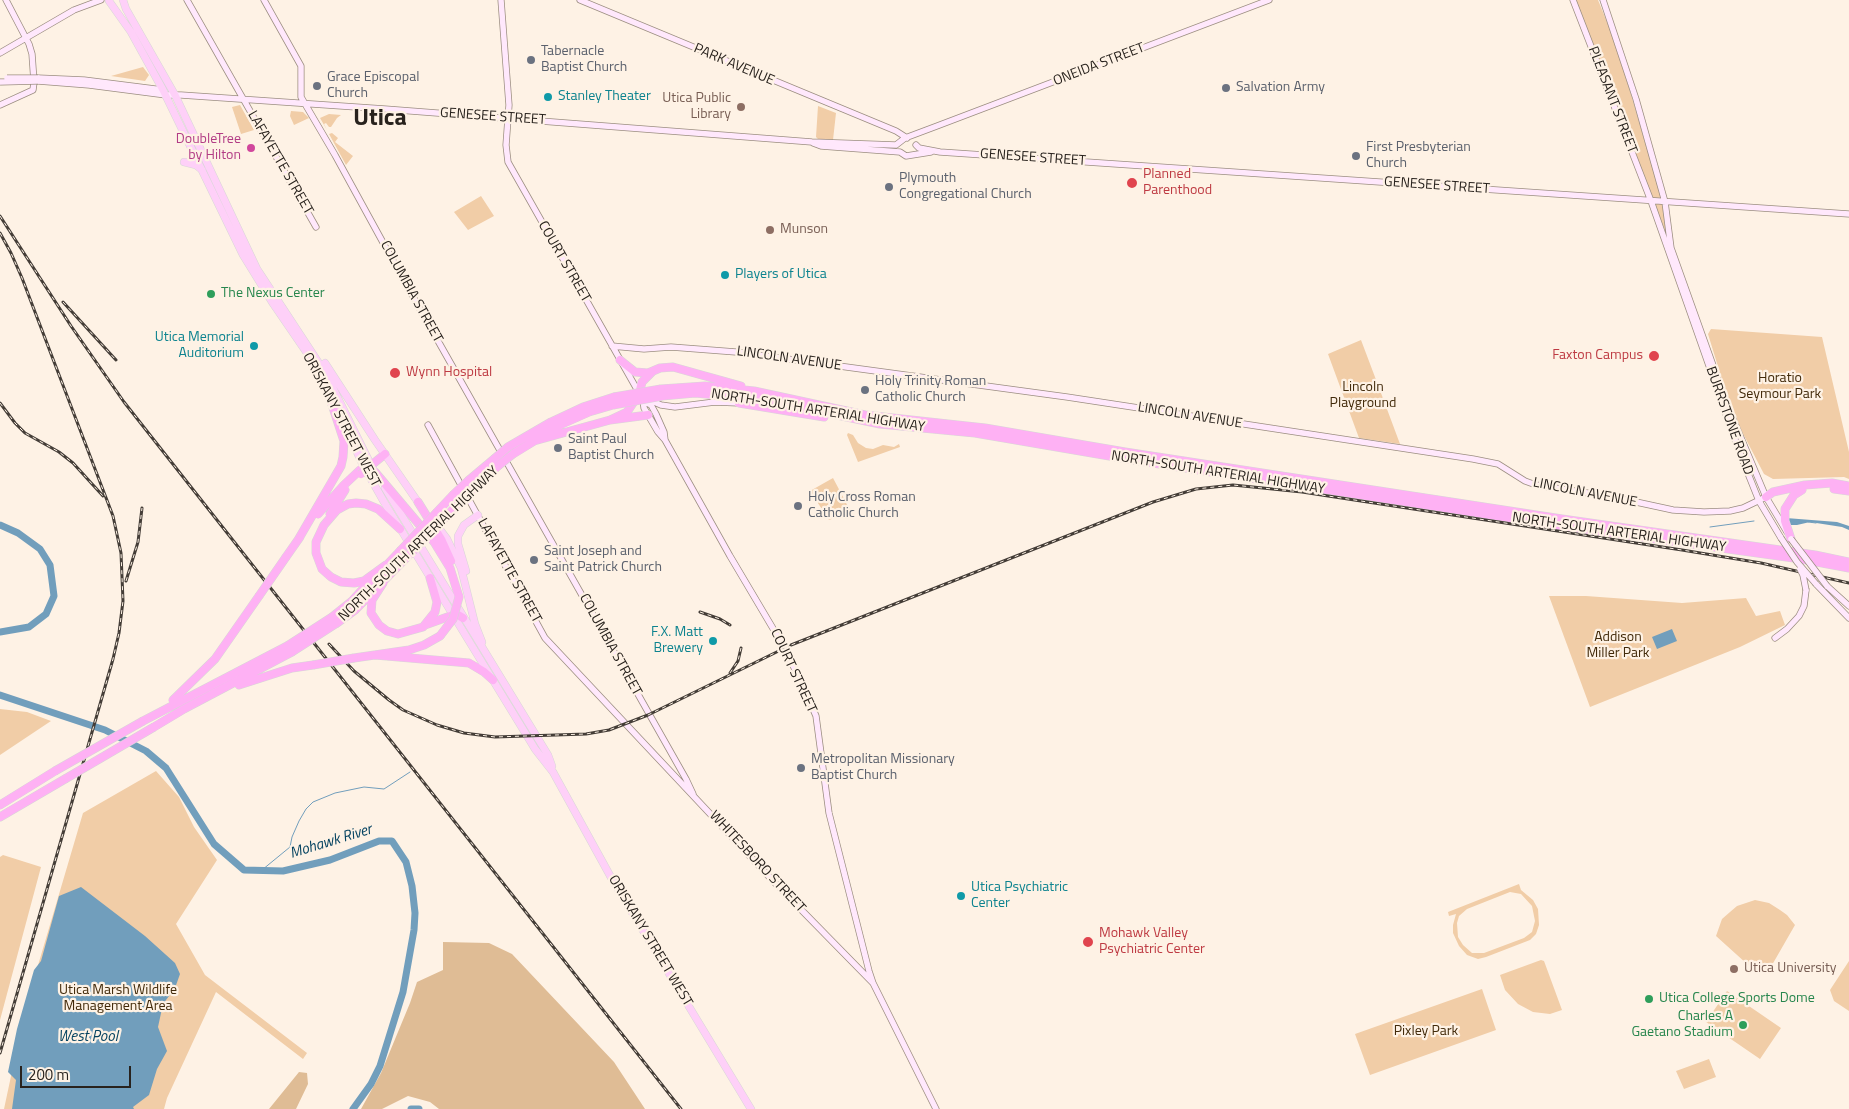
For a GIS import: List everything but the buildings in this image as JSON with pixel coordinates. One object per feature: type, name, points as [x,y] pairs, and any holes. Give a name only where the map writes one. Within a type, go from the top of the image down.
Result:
[{"type":"highway","points":[[620,360],[635,372],[648,373],[666,366],[673,367],[754,391]]},
{"type":"highway","points":[[610,420],[627,412],[641,397],[642,382],[652,371]]},
{"type":"highway","points":[[298,540],[341,466],[343,457],[344,441],[325,383]]},
{"type":"highway","name":"NORTH-SOUTH ARTERIAL HIGHWAY","points":[[335,620],[469,480],[551,422],[583,407],[705,386],[754,391],[865,415],[985,428],[1068,444],[1812,557],[1849,568]]},
{"type":"highway","name":"NORTH-SOUTH ARTERIAL HIGHWAY","points":[[662,393],[695,393],[762,400],[880,424],[975,433],[1093,454],[1377,498],[1849,562]]},
{"type":"highway","name":"NORTH-SOUTH ARTERIAL HIGHWAY","points":[[511,451],[613,401]]},
{"type":"highway","points":[[739,403],[880,424]]},
{"type":"highway","points":[[534,441],[610,420],[652,414]]},
{"type":"highway","points":[[152,716],[177,697],[214,659],[298,540],[326,504],[384,453]]},
{"type":"highway","name":"NORTH-SOUTH ARTERIAL HIGHWAY","points":[[0,817],[355,610],[474,488],[496,462]]},
{"type":"highway","points":[[361,472],[341,495],[324,525],[316,542],[316,553],[322,568],[331,577],[341,582],[359,583],[386,565]]},
{"type":"highway","points":[[375,472],[434,542],[450,568],[459,597]]},
{"type":"highway","points":[[1763,499],[1773,492],[1805,485],[1832,483],[1849,486]]},
{"type":"highway","points":[[1763,499],[1802,490],[1830,488],[1849,491]]},
{"type":"highway","points":[[1791,539],[1785,521],[1785,509],[1794,494],[1802,490]]},
{"type":"highway","points":[[184,709],[256,679],[292,668],[409,650],[424,645],[440,636],[453,619],[459,597],[459,585],[451,560],[440,537],[418,502]]},
{"type":"highway","points":[[324,525],[342,507],[356,503],[366,504],[378,509],[400,529]]},
{"type":"highway","points":[[1812,557],[1849,557]]},
{"type":"highway","points":[[1812,557],[1849,572]]},
{"type":"highway","points":[[422,627],[429,621],[437,608],[436,596],[430,578]]},
{"type":"highway","points":[[383,583],[372,600],[370,609],[372,617],[387,631],[398,634],[452,615],[458,615],[463,618]]},
{"type":"highway","name":"NORTH-SOUTH ARTERIAL HIGHWAY","points":[[0,805],[143,720],[290,649]]},
{"type":"highway","points":[[375,656],[459,661],[476,666],[492,680]]},
{"type":"main road","points":[[105,0],[118,0]]},
{"type":"main road","points":[[105,0],[134,30]]},
{"type":"main road","points":[[123,0],[134,30]]},
{"type":"main road","name":"ORISKANY STREET WEST","points":[[134,30],[243,255],[325,383],[362,463],[407,541],[535,749],[553,772],[613,880],[751,1109]]},
{"type":"main road","name":"ORISKANY STREET WEST","points":[[134,30],[175,95],[257,269],[331,382],[375,472],[548,755],[553,772]]},
{"type":"main road","points":[[197,158],[212,172]]},
{"type":"main road","points":[[184,162],[196,165],[203,172]]},
{"type":"main road","points":[[314,354],[324,362],[384,453],[454,552],[461,568],[475,624],[491,663]]},
{"type":"main road","points":[[470,603],[469,581],[458,540],[464,525],[478,515]]},
{"type":"street","points":[[0,105],[33,90],[36,78],[32,54],[26,38],[6,0]]},
{"type":"street","points":[[0,53],[74,10],[87,0]]},
{"type":"street","points":[[74,10],[105,0]]},
{"type":"street","name":"LAFAYETTE STREET","points":[[188,0],[316,227]]},
{"type":"street","name":"COLUMBIA STREET","points":[[264,0],[301,66],[301,97],[686,779],[692,794]]},
{"type":"street","name":"COURT STREET","points":[[501,0],[508,78],[506,157],[641,397],[644,408],[652,414],[658,432],[665,440],[784,647],[816,716],[829,813],[869,971],[874,983]]},
{"type":"street","name":"PARK AVENUE","points":[[580,0],[889,130],[896,131],[908,138]]},
{"type":"street","name":"ONEIDA STREET","points":[[908,138],[1269,0]]},
{"type":"street","name":"PLEASANT STREET","points":[[1573,0],[1652,201]]},
{"type":"street","name":"BURRSTONE ROAD","points":[[1603,0],[1636,99],[1665,202],[1672,248],[1729,410],[1763,499],[1827,586],[1849,606]]},
{"type":"street","points":[[0,78],[36,78]]},
{"type":"street","points":[[0,82],[36,78]]},
{"type":"street","name":"GENESEE STREET","points":[[36,78],[175,95],[508,118],[812,142],[888,145],[900,142]]},
{"type":"street","name":"ONEIDA STREET","points":[[916,145],[916,140],[929,129]]},
{"type":"street","name":"PARK AVENUE","points":[[889,130],[900,142]]},
{"type":"street","points":[[908,138],[913,140],[916,150],[906,156],[898,148],[900,142],[908,138]]},
{"type":"street","name":"GENESEE STREET","points":[[812,142],[821,146],[900,152]]},
{"type":"street","name":"GENESEE STREET","points":[[916,145],[919,148],[936,152]]},
{"type":"street","name":"GENESEE STREET","points":[[912,154],[936,152],[1849,214]]},
{"type":"street","points":[[1652,201],[1672,248]]},
{"type":"street","name":"BURRSTONE ROAD","points":[[1652,201],[1739,451],[1781,538],[1797,562],[1849,618]]},
{"type":"street","name":"LINCOLN AVENUE","points":[[612,346],[644,349],[670,346],[736,352],[1048,394],[1483,461],[1498,464],[1525,481],[1536,485],[1612,497],[1673,510],[1730,511],[1743,508],[1763,499]]},
{"type":"street","points":[[641,397],[675,408]]},
{"type":"street","points":[[652,414],[709,402],[739,403]]},
{"type":"street","name":"LAFAYETTE STREET","points":[[428,425],[545,638]]},
{"type":"street","points":[[1776,638],[1799,616],[1804,606],[1806,590],[1804,575],[1797,562]]},
{"type":"street","name":"WHITESBORO STREET","points":[[545,638],[776,884],[874,983],[936,1109]]},
{"type":"green space","points":[[1576,0],[1598,0],[1616,44],[1652,165],[1666,218],[1666,233]]},
{"type":"green space","points":[[143,67],[149,75],[145,81],[111,76]]},
{"type":"green space","points":[[240,105],[254,130],[241,134],[232,107]]},
{"type":"green space","points":[[818,106],[836,113],[833,140],[818,139],[816,137]]},
{"type":"green space","points":[[291,111],[303,112],[309,118],[294,125],[290,116]]},
{"type":"green space","points":[[329,114],[341,115],[331,127],[326,123],[324,124],[327,130],[320,118]]},
{"type":"green space","points":[[332,133],[338,138],[335,142],[353,156],[346,165],[329,134]]},
{"type":"green space","points":[[481,196],[494,216],[468,230],[454,212]]},
{"type":"green space","name":"Horatio Seymour Park","points":[[1711,329],[1822,337],[1849,452],[1849,479],[1844,477],[1773,479],[1764,474],[1738,424],[1728,399],[1708,334]]},
{"type":"green space","name":"Lincoln Playground","points":[[1361,340],[1400,444],[1359,438],[1328,354]]},
{"type":"green space","points":[[848,433],[853,435],[858,443],[866,448],[873,449],[883,445],[894,447],[899,444],[900,447],[858,462],[847,435]]},
{"type":"green space","points":[[833,478],[851,512],[829,520],[810,491]]},
{"type":"green space","name":"Addison Miller Park","points":[[1549,596],[1586,596],[1682,603],[1746,598],[1756,616],[1780,611],[1785,625],[1740,647],[1590,707]]},
{"type":"green space","points":[[0,709],[27,712],[51,721],[0,755]]},
{"type":"green space","name":"Utica Marsh Wildlife Management Area","points":[[156,771],[179,797],[194,827],[217,860],[176,924],[205,975],[307,1053],[303,1059],[216,992],[167,1098],[164,1109],[4,1109],[26,1006],[83,813]]},
{"type":"green space","points":[[3,855],[41,867],[0,1020],[0,857]]},
{"type":"green space","points":[[1519,884],[1521,890],[1533,900],[1538,909],[1539,925],[1536,934],[1530,940],[1478,959],[1467,955],[1459,946],[1453,933],[1456,914],[1449,916],[1448,912]],"holes":[[[1510,892],[1521,894],[1532,906],[1535,921],[1532,932],[1524,938],[1484,953],[1472,953],[1463,945],[1458,937],[1457,923],[1459,916],[1467,909]]]},
{"type":"green space","points":[[1755,900],[1769,903],[1787,915],[1795,925],[1772,965],[1763,973],[1757,973],[1716,936],[1722,919],[1737,906]]},
{"type":"green space","points":[[1541,960],[1544,961],[1562,1010],[1550,1014],[1533,1012],[1518,1004],[1505,990],[1500,975]]},
{"type":"green space","points":[[1849,961],[1849,1011],[1834,1001],[1830,990]]},
{"type":"green space","name":"Pixley Park","points":[[1482,989],[1496,1030],[1370,1075],[1355,1034]]},
{"type":"green space","name":"Charles A Gaetano Stadium","points":[[1727,991],[1781,1028],[1760,1059],[1706,1022]]},
{"type":"green space","points":[[1709,1059],[1716,1077],[1684,1089],[1676,1071]]},
{"type":"shaded area","points":[[443,942],[489,943],[512,954],[614,1062],[645,1109],[439,1109],[430,1102],[408,1096],[382,1109],[361,1109],[381,1073],[417,982],[443,970]]},
{"type":"shaded area","points":[[299,1072],[307,1073],[308,1084],[296,1109],[269,1109]]},
{"type":"water","points":[[1786,518],[1837,522],[1849,526],[1849,530],[1842,527],[1810,522],[1791,525],[1787,523]]},
{"type":"water","points":[[1672,629],[1677,641],[1657,649],[1652,637]]},
{"type":"water","name":"West Pool","points":[[81,887],[145,936],[175,963],[180,974],[175,988],[163,1004],[158,1027],[167,1051],[157,1069],[149,1095],[133,1107],[134,1109],[12,1109],[16,1080],[8,1072],[17,1029],[34,970],[41,961],[59,896]]},
{"type":"waterway","points":[[1710,527],[1754,521]]},
{"type":"waterway","points":[[1808,522],[1816,523]]},
{"type":"waterway","name":"Mohawk River","points":[[0,525],[18,533],[40,549],[50,565],[54,596],[46,614],[29,627],[0,632]]},
{"type":"waterway","name":"Mohawk River","points":[[0,695],[105,730],[146,751],[166,768],[214,844],[244,870],[283,871],[330,860],[379,841],[392,841],[406,862],[412,886],[415,913],[414,930],[403,992],[380,1066],[371,1084],[353,1109]]},
{"type":"waterway","points":[[262,870],[290,847],[299,821],[313,802],[335,793],[364,787],[384,789],[410,772]]},
{"type":"waterway","name":"Mohawk River","points":[[411,1109],[419,1109]]},
{"type":"railway","points":[[0,216],[71,326],[124,402],[681,1109]]},
{"type":"railway","points":[[0,233],[22,278],[113,516],[121,553],[123,601],[113,659],[0,1053]]},
{"type":"railway","points":[[63,302],[116,360]]},
{"type":"railway","points":[[0,403],[25,433],[59,452],[73,463],[103,496]]},
{"type":"railway","points":[[329,644],[354,671],[389,700],[403,710],[437,725],[464,733],[495,737],[586,734],[609,730],[648,715],[791,645],[1153,502],[1196,489],[1233,485],[1302,492],[1682,550],[1761,563],[1849,583]]},
{"type":"railway","points":[[126,581],[138,542],[142,508]]},
{"type":"railway","points":[[700,612],[720,619],[730,625]]},
{"type":"railway","points":[[730,673],[738,661],[741,648]]},
{"type":"place","name":"Tabernacle Baptist Church","points":[[531,60]]},
{"type":"place","name":"Grace Episcopal Church","points":[[317,86]]},
{"type":"place","name":"Salvation Army","points":[[1226,88]]},
{"type":"place","name":"Stanley Theater","points":[[548,97]]},
{"type":"place","name":"Utica Public Library","points":[[741,107]]},
{"type":"place","name":"DoubleTree by Hilton","points":[[251,148]]},
{"type":"place","name":"First Presbyterian Church","points":[[1356,156]]},
{"type":"place","name":"Planned Parenthood","points":[[1132,183]]},
{"type":"place","name":"Plymouth Congregational Church","points":[[889,187]]},
{"type":"place","name":"Munson","points":[[770,230]]},
{"type":"place","name":"Players of Utica","points":[[725,275]]},
{"type":"place","name":"The Nexus Center","points":[[211,294]]},
{"type":"place","name":"Utica Memorial Auditorium","points":[[254,346]]},
{"type":"place","name":"Faxton Campus","points":[[1654,356]]},
{"type":"place","name":"Wynn Hospital","points":[[395,373]]},
{"type":"place","name":"Holy Trinity Roman Catholic Church","points":[[865,390]]},
{"type":"place","name":"Saint Paul Baptist Church","points":[[558,448]]},
{"type":"place","name":"Holy Cross Roman Catholic Church","points":[[798,506]]},
{"type":"place","name":"Saint Joseph and Saint Patrick Church","points":[[534,560]]},
{"type":"place","name":"F.X. Matt Brewery","points":[[713,641]]},
{"type":"place","name":"Metropolitan Missionary Baptist Church","points":[[801,768]]},
{"type":"place","name":"Utica Psychiatric Center","points":[[961,896]]},
{"type":"place","name":"Mohawk Valley Psychiatric Center","points":[[1088,942]]},
{"type":"place","name":"Utica University","points":[[1734,969]]},
{"type":"place","name":"Utica College Sports Dome","points":[[1649,999]]},
{"type":"place","name":"Charles A Gaetano Stadium","points":[[1743,1025]]},
{"type":"district","name":"Utica","points":[[380,119]]}]
